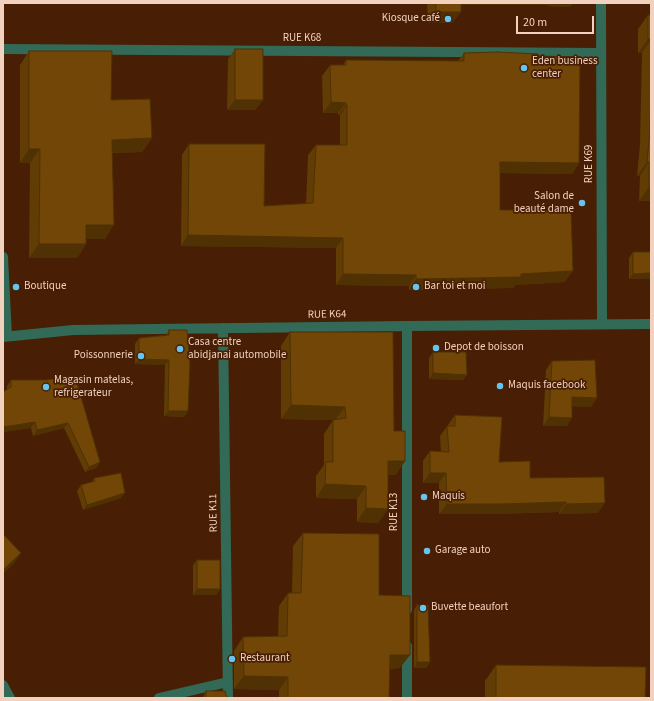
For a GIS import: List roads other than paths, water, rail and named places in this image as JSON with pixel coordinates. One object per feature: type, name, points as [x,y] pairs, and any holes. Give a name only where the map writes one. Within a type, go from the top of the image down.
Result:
[{"type":"street","name":"RUE K69","points":[[601,3],[602,324]]},
{"type":"street","name":"RUE K68","points":[[3,50],[601,53]]},
{"type":"street","points":[[3,257],[5,337]]},
{"type":"street","name":"RUE K64","points":[[5,337],[73,330],[651,324]]},
{"type":"street","name":"RUE K13","points":[[407,326],[407,621]]},
{"type":"street","name":"RUE K11","points":[[223,328],[228,698]]},
{"type":"street","points":[[407,637],[407,698]]},
{"type":"street","points":[[159,698],[228,682]]},
{"type":"street","points":[[3,686],[10,698]]},
{"type":"place","name":"Kiosque café","points":[[448,19]]},
{"type":"place","name":"Eden business center","points":[[524,68]]},
{"type":"place","name":"Salon de beauté dame","points":[[582,203]]},
{"type":"place","name":"Boutique","points":[[16,287]]},
{"type":"place","name":"Bar toi et moi","points":[[416,287]]},
{"type":"place","name":"Depot de boisson","points":[[436,348]]},
{"type":"place","name":"Casa centre abidjanai automobile","points":[[180,349]]},
{"type":"place","name":"Poissonnerie","points":[[141,356]]},
{"type":"place","name":"Maquis facebook","points":[[500,386]]},
{"type":"place","name":"Magasin matelas, refrigerateur","points":[[46,387]]},
{"type":"place","name":"Maquis","points":[[424,497]]},
{"type":"place","name":"Garage auto","points":[[427,551]]},
{"type":"place","name":"Buvette beaufort","points":[[423,608]]},
{"type":"place","name":"Restaurant","points":[[232,659]]}]
